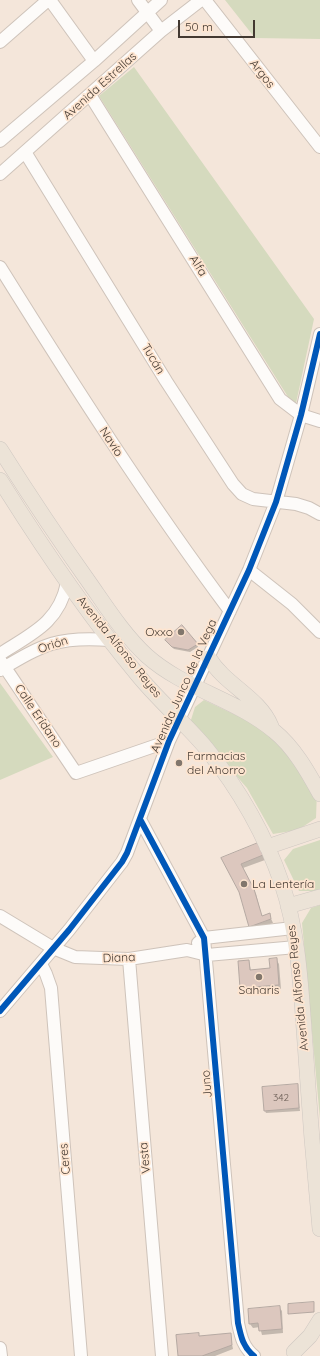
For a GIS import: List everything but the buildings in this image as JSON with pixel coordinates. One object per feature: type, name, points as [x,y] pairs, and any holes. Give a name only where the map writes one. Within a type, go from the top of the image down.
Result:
[{"type":"main road","name":"Avenida Alfonso Reyes","points":[[0,449],[63,545],[126,632],[146,654],[158,665],[258,720],[273,730],[292,749],[320,794]]},
{"type":"main road","name":"Avenida Alfonso Reyes","points":[[0,480],[67,583],[110,640],[137,674],[205,747],[229,778],[253,816],[267,847],[282,884],[296,947],[320,1228]]},
{"type":"main road","points":[[209,658],[220,674],[264,713],[273,730]]},
{"type":"main road","points":[[267,847],[320,829]]},
{"type":"main road","points":[[288,906],[320,897]]},
{"type":"main road","points":[[288,1354],[314,1331],[320,1320]]},
{"type":"main road","points":[[288,1354],[320,1340]]},
{"type":"street","points":[[0,42],[49,0],[94,61]]},
{"type":"street","points":[[138,0],[161,31]]},
{"type":"street","name":"Avenida Estrellas","points":[[0,141],[94,61],[146,12],[161,0]]},
{"type":"street","name":"Avenida Estrellas","points":[[0,174],[161,31],[201,0]]},
{"type":"street","name":"Argos","points":[[205,0],[320,147]]},
{"type":"street","name":"Alfa","points":[[90,95],[280,399],[301,415],[320,421]]},
{"type":"street","name":"Tucán","points":[[24,152],[166,381],[233,484],[242,494],[253,499],[296,504],[320,514]]},
{"type":"street","name":"Navío","points":[[0,267],[129,470],[176,538],[230,610]]},
{"type":"street","name":"Avenida Junco de la Vega","points":[[0,1012],[41,964],[122,862],[140,821],[170,742],[249,570],[276,502],[301,415],[320,334]]},
{"type":"street","points":[[249,570],[292,604],[320,632]]},
{"type":"street","name":"Orión","points":[[0,654],[41,628],[54,616],[64,596],[67,583]]},
{"type":"street","name":"Orión","points":[[2,666],[40,647],[54,642],[83,638],[110,640]]},
{"type":"street","name":"Calle Erídano","points":[[2,666],[76,773],[170,742]]},
{"type":"street","name":"Juno","points":[[140,821],[204,938],[207,955],[238,1324],[241,1338],[246,1350],[254,1356]]},
{"type":"street","name":"Diana","points":[[0,916],[53,948],[76,957],[129,960],[187,950],[207,955],[296,947]]},
{"type":"street","name":"Diana","points":[[187,950],[204,938],[293,928]]},
{"type":"street","name":"Vesta","points":[[129,960],[162,1356]]},
{"type":"street","name":"Ceres","points":[[41,964],[51,988],[81,1356]]},
{"type":"street","points":[[0,1348],[1,1356]]},
{"type":"green space","points":[[225,0],[320,0],[320,39],[255,38]]},
{"type":"green space","points":[[134,67],[314,319],[295,408],[99,96]]},
{"type":"green space","points":[[0,683],[53,757],[0,780]]},
{"type":"green space","points":[[204,700],[267,730],[317,791],[316,818],[298,830],[273,834],[247,788],[190,723],[195,707]]},
{"type":"green space","points":[[320,840],[320,891],[299,891],[284,860],[293,849]]},
{"type":"green space","points":[[320,905],[320,1119],[302,923],[311,908]]},
{"type":"cycle path","points":[[0,1011],[69,930],[122,862],[127,853],[169,741],[249,570],[276,502],[301,415],[320,334]]},
{"type":"cycle path","points":[[141,821],[204,938],[238,1323],[241,1337],[250,1353],[254,1356]]},
{"type":"place","name":"Oxxo","points":[[181,632]]},
{"type":"place","name":"Farmacias del Ahorro","points":[[179,763]]},
{"type":"place","name":"La Lentería","points":[[244,884]]},
{"type":"place","name":"Saharis","points":[[259,977]]}]
